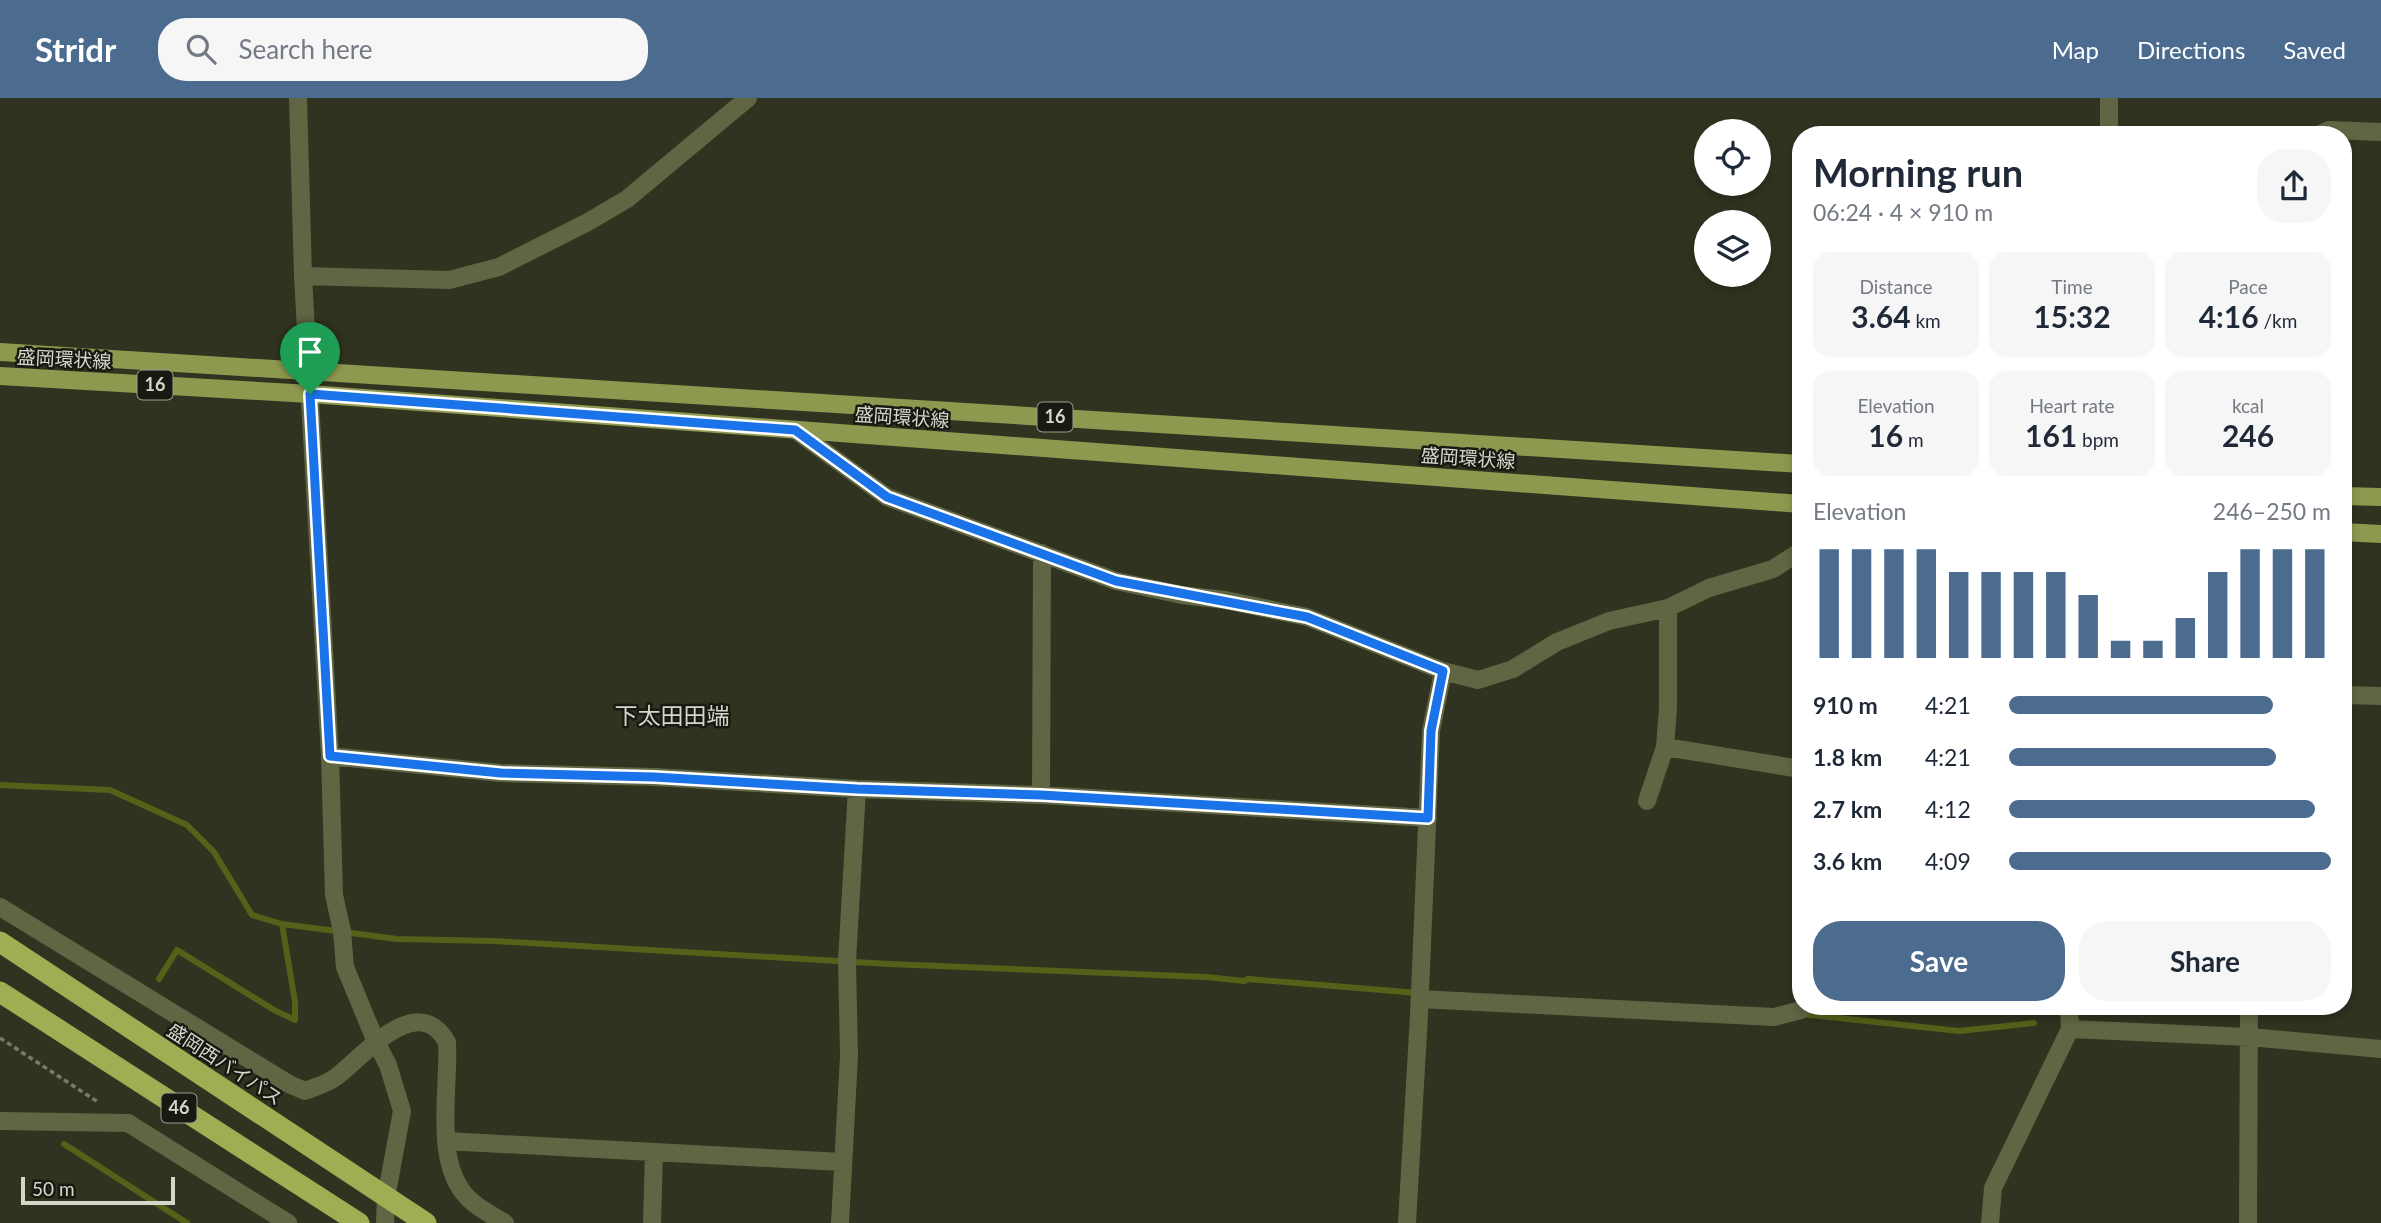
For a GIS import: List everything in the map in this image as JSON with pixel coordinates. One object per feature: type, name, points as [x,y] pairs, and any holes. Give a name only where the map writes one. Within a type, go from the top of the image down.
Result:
[{"type":"highway","name":"盛岡西バイパス","points":[[0,943],[426,1223]]},
{"type":"highway","name":"46","points":[[0,992],[359,1223]]},
{"type":"main road","name":"盛岡環状線","points":[[0,352],[1792,463]]},
{"type":"main road","name":"盛岡環状線","points":[[0,376],[310,394],[1792,503]]},
{"type":"main road","points":[[2352,496],[2381,497]]},
{"type":"main road","points":[[2352,532],[2381,534]]},
{"type":"street","points":[[298,98],[303,276],[330,756],[334,895],[342,931],[345,967],[388,1065],[402,1111],[386,1198],[385,1223]]},
{"type":"street","points":[[303,276],[449,280],[499,267],[627,199],[748,98]]},
{"type":"street","points":[[2109,98],[2109,126]]},
{"type":"street","points":[[2352,131],[2381,132]]},
{"type":"street","points":[[795,430],[887,497],[1042,554],[1116,581],[1307,617],[1443,671],[1478,680],[1513,669],[1557,642],[1609,621],[1668,608],[1709,588],[1773,569],[1792,557]]},
{"type":"street","points":[[1041,795],[1042,554]]},
{"type":"street","points":[[1647,801],[1665,747],[1668,708],[1668,608]]},
{"type":"street","points":[[1406,1223],[1420,999],[1431,731],[1443,671]]},
{"type":"street","points":[[2352,695],[2381,696]]},
{"type":"street","points":[[1665,747],[1792,768]]},
{"type":"street","points":[[330,756],[501,773],[654,777],[857,789],[1041,795],[1428,818]]},
{"type":"street","points":[[840,1223],[849,1056],[847,961],[857,789]]},
{"type":"street","points":[[0,907],[289,1084],[305,1091],[333,1079],[376,1042],[412,1021],[429,1023],[440,1030],[447,1042],[446,1141],[449,1169],[468,1199],[505,1223]]},
{"type":"street","points":[[1420,999],[1774,1017],[1792,1012]]},
{"type":"street","points":[[1990,1223],[1993,1188],[2070,1029],[2069,1015]]},
{"type":"street","points":[[2248,1223],[2249,1015]]},
{"type":"street","points":[[2070,1029],[2249,1037],[2381,1049]]},
{"type":"street","points":[[0,1121],[128,1122],[288,1223]]},
{"type":"street","points":[[446,1141],[842,1162]]},
{"type":"street","points":[[652,1223],[654,1152]]},
{"type":"path","points":[[0,1038],[128,1122]]},
{"type":"waterway","points":[[0,785],[110,790],[187,825],[214,852],[252,915],[282,924],[397,939],[494,941],[889,964],[1206,977],[1244,981],[1248,979],[1418,993]]},
{"type":"waterway","points":[[159,979],[177,950],[274,1010],[295,1020],[295,1002],[282,924]]},
{"type":"waterway","points":[[1811,1015],[1959,1031],[2034,1023]]},
{"type":"waterway","points":[[64,1144],[187,1223]]},
{"type":"district","name":"下太田田端","points":[[672,716]]},
{"type":"route","points":[[310,394],[795,430],[887,497],[1116,581],[1307,617],[1443,671],[1431,731],[1428,818],[1041,795],[857,789],[654,777],[501,773],[330,756],[310,394]]}]
